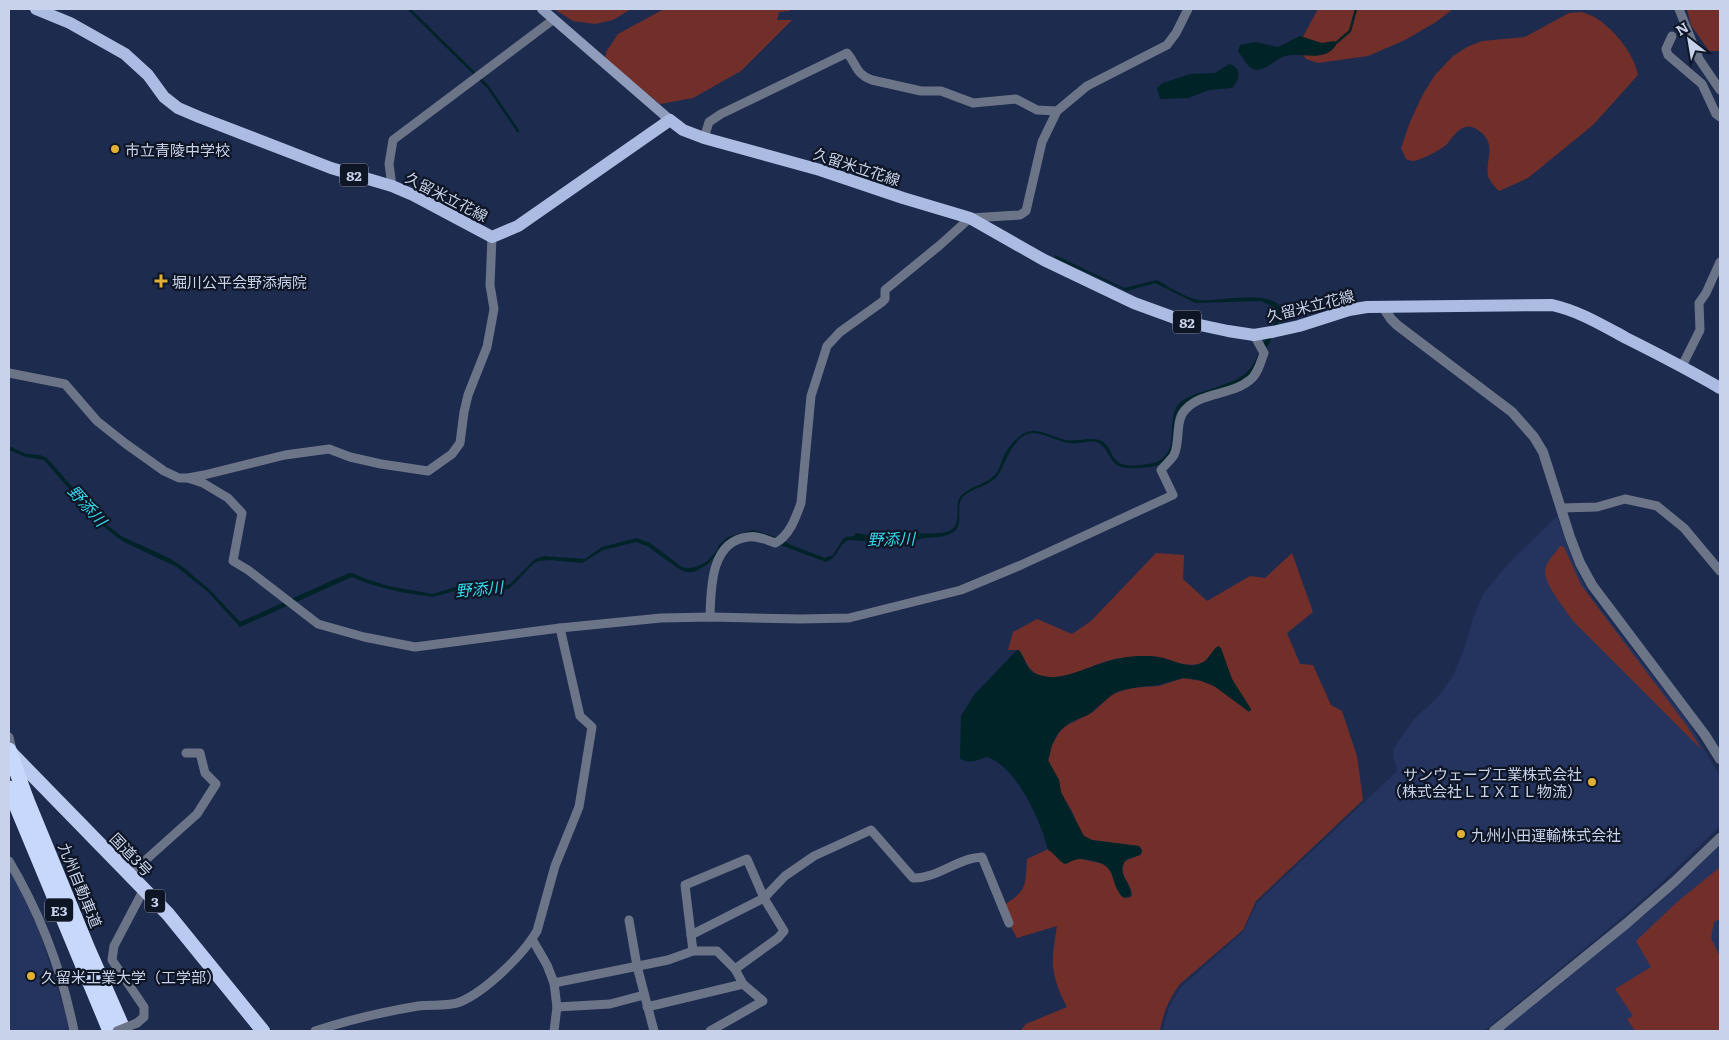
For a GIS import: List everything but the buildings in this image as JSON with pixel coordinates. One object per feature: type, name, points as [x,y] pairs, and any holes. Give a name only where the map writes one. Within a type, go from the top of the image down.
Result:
[{"type":"highway","name":"九州自動車道","points":[[12,756],[26,798],[88,949],[131,1027]]},
{"type":"highway","name":"国道3号","points":[[12,756],[168,914],[264,1031]]},
{"type":"highway","name":"九州自動車道","points":[[9,788],[110,1031]]},
{"type":"main road","name":"久留米立花線","points":[[36,9],[70,23],[125,54],[148,75],[164,97],[178,108],[331,168],[392,186],[413,195],[492,237],[518,226],[670,120],[683,130],[704,138],[820,170],[970,218],[1044,260],[1134,303],[1186,322],[1228,332],[1254,335],[1299,326],[1349,310],[1367,307],[1552,306],[1565,308],[1586,317],[1682,366],[1720,388]]},
{"type":"main road","points":[[542,9],[670,120]]},
{"type":"street","points":[[711,617],[711,584],[713,574],[725,548],[732,541],[748,536],[775,543],[781,540],[795,519],[801,503],[811,396],[827,346],[840,332],[882,302],[885,299],[885,290],[970,218],[1020,215],[1026,211],[1042,142],[1057,112],[1087,86],[1167,45],[1176,33],[1188,9]]},
{"type":"street","points":[[1678,9],[1699,59],[1720,90]]},
{"type":"street","points":[[392,186],[389,164],[393,140],[554,19]]},
{"type":"street","points":[[1672,36],[1666,49],[1668,55],[1702,84],[1716,114],[1720,117]]},
{"type":"street","points":[[704,138],[709,122],[721,114],[847,53],[860,73],[872,80],[921,92],[941,91],[973,103],[1016,99],[1037,110],[1057,112]]},
{"type":"street","points":[[9,373],[65,384],[97,421],[164,471],[179,478],[188,478],[285,455],[329,449],[350,457],[381,464],[428,471],[452,454],[460,443],[468,395],[487,348],[494,310],[490,285],[492,237]]},
{"type":"street","points":[[1682,366],[1700,330],[1699,303],[1706,293],[1720,262]]},
{"type":"street","points":[[1383,307],[1390,319],[1397,325],[1512,412],[1524,424],[1543,452],[1573,545],[1592,585],[1705,735],[1720,759]]},
{"type":"street","points":[[188,478],[203,483],[228,498],[242,513],[233,562],[248,570],[318,624],[364,637],[415,647],[560,628],[661,618],[849,618],[961,590],[1022,565],[1173,495],[1161,470],[1174,455],[1181,416],[1186,408],[1195,401],[1232,390],[1251,380],[1264,353],[1254,335]]},
{"type":"street","points":[[1562,508],[1597,507],[1626,499],[1657,506],[1684,528],[1720,571]]},
{"type":"street","points":[[314,1031],[366,1016],[421,1006],[458,1003],[479,992],[493,981],[532,939],[537,930],[555,866],[579,808],[592,727],[580,716],[560,628]]},
{"type":"street","points":[[9,737],[12,756]]},
{"type":"street","points":[[130,874],[197,814],[216,784],[205,773],[200,753],[186,753]]},
{"type":"street","points":[[691,935],[764,898],[785,876],[814,856],[871,830],[913,878],[923,878],[972,857],[982,857],[1009,923]]},
{"type":"street","points":[[1494,1031],[1627,924],[1720,838]]},
{"type":"street","points":[[693,951],[685,885],[747,859],[764,898],[784,930],[778,938],[735,969]]},
{"type":"street","points":[[9,861],[26,889],[47,938],[64,988],[74,1031]]},
{"type":"street","points":[[117,1031],[131,1027],[144,1017],[144,1007],[112,960],[114,946],[144,889]]},
{"type":"street","points":[[629,920],[637,966],[654,1031]]},
{"type":"street","points":[[532,939],[547,965],[554,983],[558,1007],[554,1031]]},
{"type":"street","points":[[554,983],[668,960],[693,951],[717,951],[735,969],[743,984],[763,1001],[710,1031]]},
{"type":"street","points":[[647,1007],[743,984]]},
{"type":"street","points":[[558,1007],[610,1004],[644,995]]},
{"type":"shaded area","points":[[554,9],[631,9],[613,20],[595,24],[573,21]]},
{"type":"shaded area","points":[[664,9],[792,9],[779,12],[777,20],[792,20],[741,71],[693,98],[660,104],[605,59],[606,52],[618,34]]},
{"type":"shaded area","points":[[1318,9],[1453,9],[1436,22],[1405,40],[1368,56],[1318,63],[1306,59],[1300,44]]},
{"type":"shaded area","points":[[1687,9],[1720,9],[1720,51],[1709,51],[1691,25]]},
{"type":"shaded area","points":[[1581,12],[1597,19],[1618,37],[1633,59],[1638,75],[1593,125],[1528,178],[1499,191],[1488,176],[1488,141],[1484,135],[1473,127],[1461,129],[1447,144],[1426,157],[1413,161],[1406,159],[1401,148],[1410,122],[1423,94],[1435,75],[1453,56],[1467,47],[1482,41],[1525,37],[1569,13]]},
{"type":"shaded area","points":[[1557,516],[1574,564],[1589,594],[1688,722],[1720,776],[1720,826],[1624,916],[1484,1031],[1162,1031],[1169,1007],[1180,988],[1243,932],[1257,903],[1397,771],[1393,749],[1415,718],[1436,699],[1453,676],[1483,594],[1510,562]]},
{"type":"shaded area","points":[[1560,546],[1564,547],[1581,585],[1687,726],[1702,750],[1573,621],[1561,604],[1549,585],[1545,573],[1548,562]]},
{"type":"shaded area","points":[[1156,553],[1184,555],[1183,579],[1207,601],[1250,576],[1265,578],[1292,553],[1313,612],[1287,633],[1300,664],[1313,665],[1331,705],[1342,711],[1357,756],[1363,800],[1256,901],[1243,930],[1180,984],[1167,1006],[1160,1031],[1023,1031],[1021,1030],[1026,1024],[1067,1007],[1058,988],[1053,967],[1057,926],[1017,938],[1009,923],[1004,905],[1012,900],[1024,886],[1027,859],[1048,849],[1064,864],[1076,858],[1104,864],[1112,873],[1121,896],[1128,898],[1132,896],[1124,876],[1123,867],[1125,861],[1142,853],[1141,848],[1136,846],[1091,840],[1084,837],[1072,811],[1061,794],[1059,780],[1048,762],[1052,745],[1062,728],[1093,712],[1111,695],[1130,688],[1159,686],[1184,678],[1202,681],[1218,688],[1249,712],[1251,709],[1232,680],[1219,647],[1205,661],[1199,664],[1184,664],[1153,656],[1128,657],[1103,662],[1072,674],[1056,677],[1037,674],[1030,668],[1019,650],[1008,650],[1013,632],[1037,619],[1072,634],[1091,621]]},
{"type":"shaded area","points":[[1720,842],[1720,1031],[1500,1031],[1647,913]]},
{"type":"shaded area","points":[[1720,867],[1720,919],[1714,922],[1711,938],[1720,957],[1720,1031],[1635,1031],[1627,1019],[1633,1016],[1615,989],[1651,967],[1636,941],[1676,903]]},
{"type":"shaded area","name":"久留米工業大学（工学部）","points":[[9,869],[41,936],[66,1015],[67,1031],[9,1031]]},
{"type":"water","points":[[1300,36],[1322,43],[1334,41],[1336,45],[1326,54],[1285,56],[1257,70],[1249,66],[1238,51],[1240,45],[1256,42],[1278,47]]},
{"type":"water","points":[[1229,64],[1238,71],[1237,81],[1232,88],[1209,90],[1188,98],[1160,99],[1157,88],[1163,83],[1190,74],[1215,73]]},
{"type":"water","name":"野添川","points":[[1055,255],[1124,288],[1157,280],[1177,292],[1194,299],[1258,298],[1278,304],[1283,312],[1272,338],[1253,372],[1237,383],[1197,398],[1180,408],[1175,417],[1171,450],[1167,458],[1160,464],[1140,468],[1122,467],[1113,461],[1102,445],[1096,442],[1065,442],[1038,433],[1026,435],[1015,444],[994,479],[964,496],[960,504],[958,525],[950,534],[898,544],[849,540],[826,562],[749,533],[728,540],[708,564],[694,572],[686,572],[647,546],[636,542],[603,550],[582,563],[550,560],[539,561],[533,564],[508,589],[458,590],[433,597],[400,592],[369,584],[352,577],[240,627],[208,592],[177,567],[122,541],[99,523],[44,460],[26,457],[9,450],[9,446],[26,454],[40,455],[47,458],[101,520],[121,536],[169,558],[183,567],[210,590],[240,622],[349,573],[388,586],[433,594],[459,586],[507,585],[535,559],[544,556],[585,559],[602,547],[637,538],[650,543],[682,567],[688,568],[693,568],[707,561],[718,549],[718,546],[728,537],[753,530],[776,537],[825,558],[833,555],[843,539],[854,536],[856,533],[897,538],[914,534],[948,532],[957,522],[958,501],[960,497],[994,476],[1012,444],[1018,437],[1030,431],[1040,432],[1065,440],[1099,440],[1105,443],[1116,461],[1122,464],[1141,465],[1159,461],[1170,448],[1172,423],[1176,407],[1186,398],[1231,382],[1247,372],[1254,363],[1278,316],[1278,309],[1261,301],[1195,303],[1155,283],[1127,291],[1055,258]]},
{"type":"water","points":[[1218,646],[1221,648],[1232,679],[1251,709],[1250,711],[1214,686],[1199,680],[1183,678],[1158,685],[1118,691],[1088,715],[1070,722],[1058,733],[1052,745],[1048,760],[1059,780],[1061,792],[1084,836],[1092,840],[1139,846],[1142,850],[1140,855],[1127,859],[1123,864],[1123,873],[1131,891],[1131,896],[1124,898],[1116,886],[1110,870],[1099,862],[1082,859],[1066,864],[1048,850],[1034,810],[1026,796],[1018,783],[998,763],[987,757],[970,762],[960,758],[961,716],[974,695],[1017,650],[1022,654],[1033,672],[1051,677],[1068,675],[1101,663],[1134,656],[1159,657],[1184,665],[1194,665],[1205,661]]},
{"type":"waterway","points":[[409,9],[475,74]]},
{"type":"waterway","points":[[1336,43],[1350,31],[1356,9]]},
{"type":"waterway","points":[[479,78],[488,87],[518,131]]},
{"type":"place","name":"市立青陵中学校","points":[[115,149]]},
{"type":"place","name":"堀川公平会野添病院","points":[[161,281]]},
{"type":"place","name":"サンウェーブ工業株式会社 （株式会社ＬＩＸＩＬ物流）","points":[[1592,782]]},
{"type":"place","name":"九州小田運輸株式会社","points":[[1461,834]]},
{"type":"place","name":"久留米工業大学（工学部）","points":[[31,976]]}]
